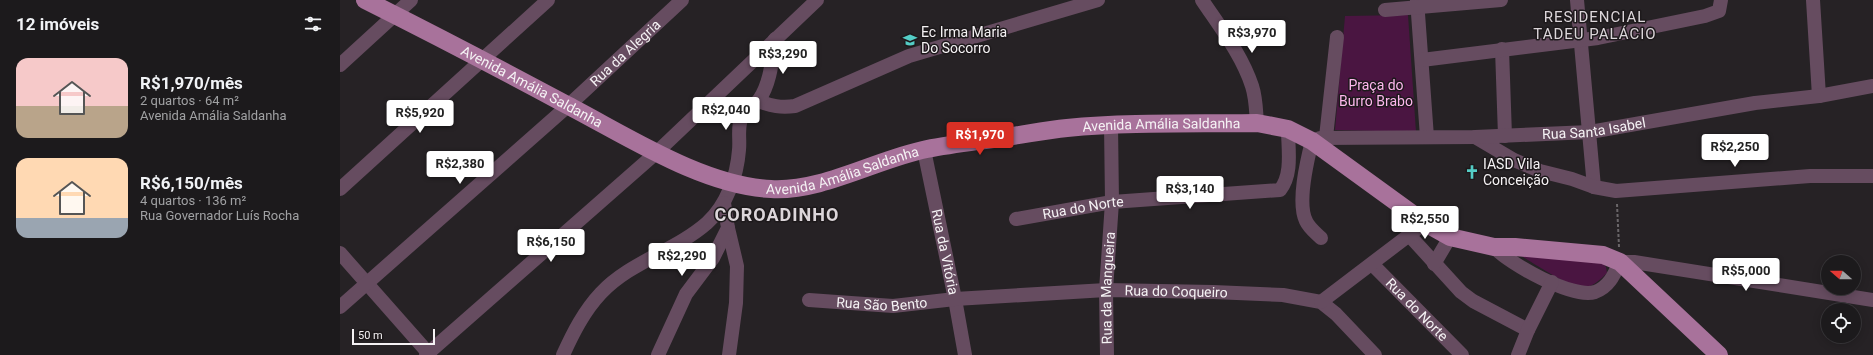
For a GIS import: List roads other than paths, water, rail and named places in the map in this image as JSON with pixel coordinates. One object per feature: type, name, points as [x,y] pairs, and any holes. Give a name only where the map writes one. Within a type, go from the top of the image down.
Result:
[{"type":"main road","name":"Avenida Amália Saldanha","points":[[365,0],[482,60],[656,153],[732,182],[772,189],[793,188],[821,182],[924,150],[1065,128],[1111,125],[1257,123],[1288,129],[1319,139],[1425,223],[1450,237],[1494,247],[1515,247],[1595,254],[1620,262]]},
{"type":"main road","points":[[1620,262],[1719,355]]},
{"type":"street","points":[[340,65],[411,0]]},
{"type":"street","points":[[340,189],[548,0]]},
{"type":"street","name":"Rua da Alegria","points":[[340,307],[569,106],[682,0]]},
{"type":"street","points":[[340,253],[428,354],[656,153],[817,0]]},
{"type":"street","points":[[758,101],[770,106],[783,108],[795,106],[909,56],[1098,0]]},
{"type":"street","points":[[1202,0],[1241,61],[1252,86],[1256,102],[1257,123]]},
{"type":"street","points":[[1385,10],[1418,4],[1501,0]]},
{"type":"street","points":[[1577,0],[1594,187]]},
{"type":"street","points":[[1422,60],[1502,49],[1580,41],[1705,16],[1718,11],[1720,0]]},
{"type":"street","points":[[1813,0],[1818,96]]},
{"type":"street","points":[[1418,4],[1427,138]]},
{"type":"street","points":[[1321,238],[1307,223],[1304,214],[1304,180],[1319,139],[1337,37]]},
{"type":"street","points":[[563,355],[585,313],[601,293],[627,273],[707,223],[724,203],[732,182],[739,151],[740,123],[744,113],[758,101],[768,80],[775,39]]},
{"type":"street","points":[[1502,49],[1504,136]]},
{"type":"street","name":"Rua Santa Isabel","points":[[1319,139],[1475,137],[1590,132],[1873,86]]},
{"type":"street","name":"Rua da Mangueira","points":[[1107,355],[1106,290],[1112,202],[1111,125]]},
{"type":"street","name":"Rua do Norte","points":[[1016,219],[1112,202],[1280,190],[1286,182],[1288,169],[1288,129]]},
{"type":"street","points":[[1475,137],[1514,160],[1540,171],[1572,179],[1594,187],[1616,191],[1810,176],[1873,176]]},
{"type":"street","name":"Rua da Vitória","points":[[924,150],[955,299],[964,355]]},
{"type":"street","points":[[724,203],[737,266],[736,303],[729,355]]},
{"type":"street","points":[[1321,302],[1425,223]]},
{"type":"street","points":[[662,354],[686,294],[713,258],[728,228]]},
{"type":"street","points":[[1409,235],[1461,292],[1473,301],[1528,330]]},
{"type":"street","points":[[1434,264],[1450,237]]},
{"type":"street","name":"Avenida Amália Saldanha","points":[[1494,247],[1508,260],[1552,282],[1576,292],[1586,294],[1595,292],[1609,283],[1620,262],[1647,263],[1873,300]]},
{"type":"street","name":"Rua do Norte","points":[[1372,264],[1462,355]]},
{"type":"street","points":[[1518,355],[1528,330],[1552,282]]},
{"type":"street","name":"Rua do Coqueiro","points":[[955,299],[1106,290],[1283,295],[1321,302],[1336,314],[1374,355]]},
{"type":"street","name":"Rua São Bento","points":[[809,300],[893,306],[955,299]]},
{"type":"place","name":"Ec Irma Maria Do Socorro","points":[[910,40]]},
{"type":"place","name":"IASD Vila Conceição","points":[[1472,172]]},
{"type":"district","name":"RESIDENCIAL TADEU PALÁCIO","points":[[1595,26]]},
{"type":"district","name":"COROADINHO","points":[[777,214]]},
{"type":"park label","name":"Praça do Burro Brabo","points":[[1376,94]]}]
